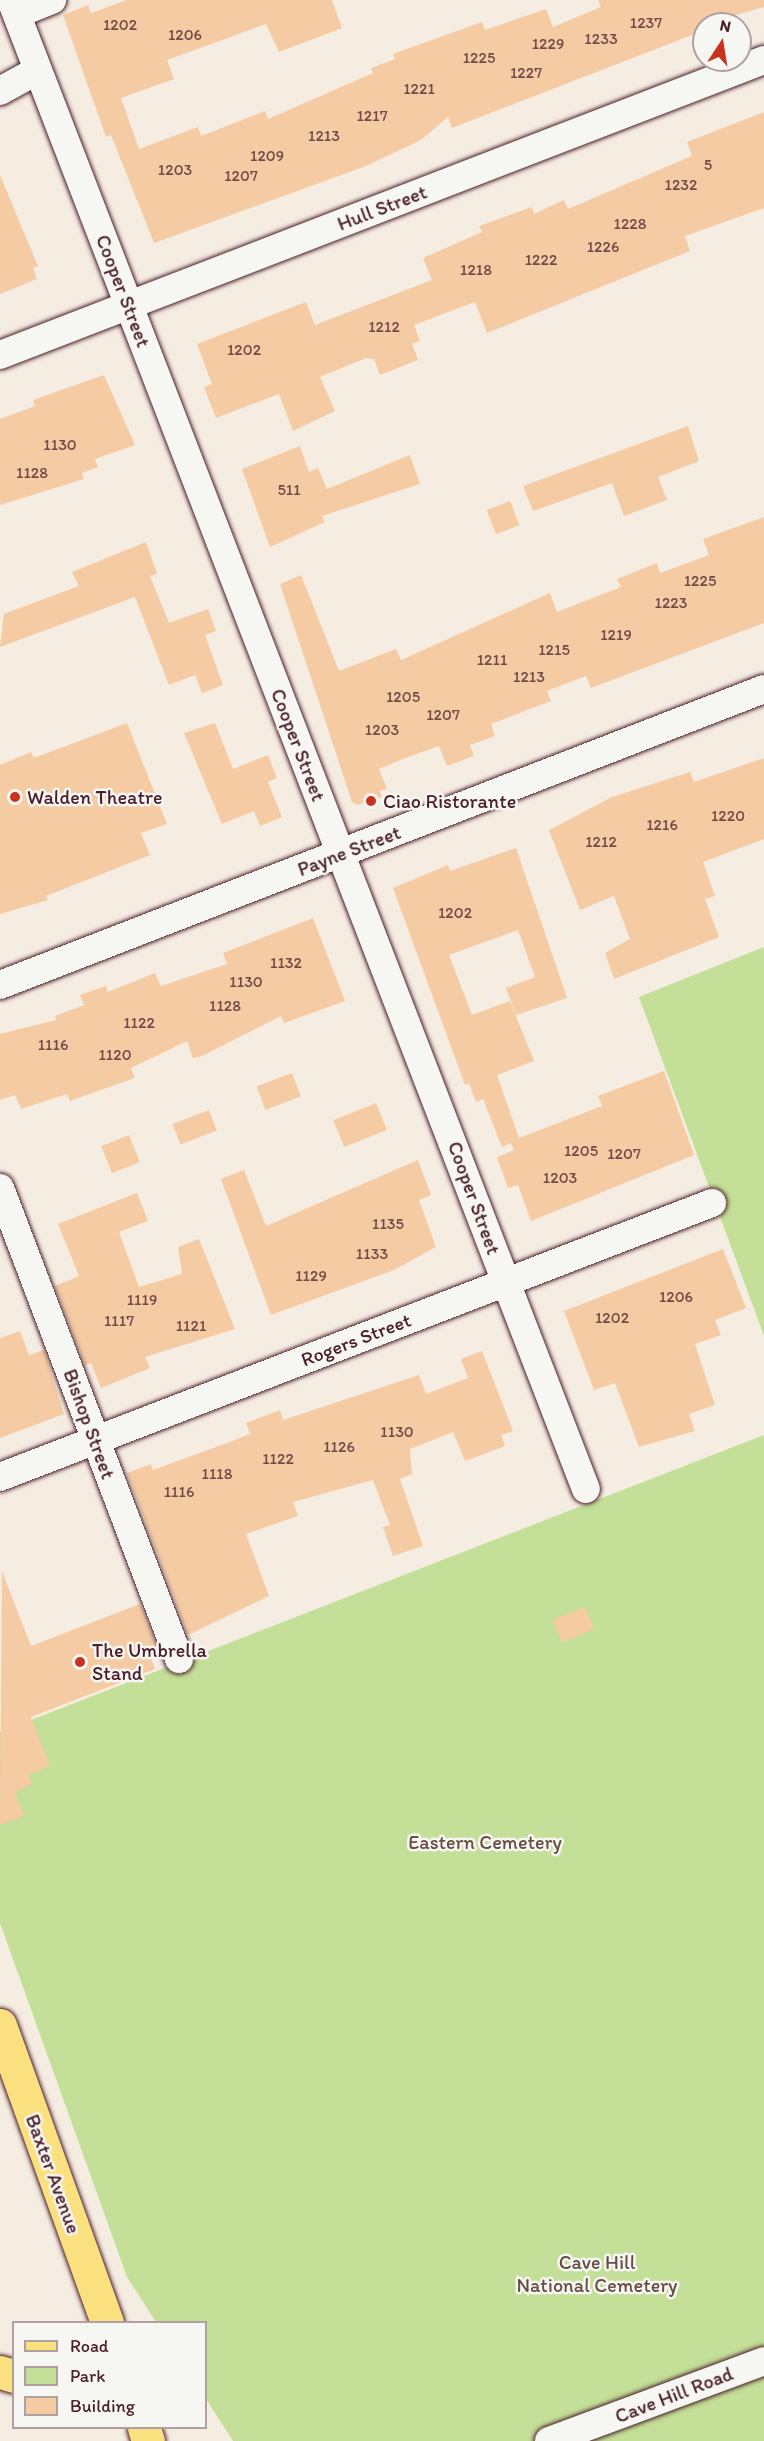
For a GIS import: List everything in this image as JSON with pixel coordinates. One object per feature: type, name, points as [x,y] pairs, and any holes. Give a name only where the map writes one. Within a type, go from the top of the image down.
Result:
[{"type":"main road","name":"Baxter Avenue","points":[[0,2025],[107,2321]]},
{"type":"street","points":[[14,7],[52,0]]},
{"type":"street","name":"Cooper Street","points":[[14,7],[586,1489]]},
{"type":"street","name":"Hull Street","points":[[0,355],[764,60]]},
{"type":"street","points":[[0,91],[38,70]]},
{"type":"street","name":"Payne Street","points":[[0,985],[764,689]]},
{"type":"street","name":"Bishop Street","points":[[0,1188],[94,1441],[179,1659]]},
{"type":"street","name":"Rogers Street","points":[[0,1477],[712,1203]]},
{"type":"street","name":"Cave Hill Road","points":[[549,2441],[764,2361]]},
{"type":"street","points":[[148,2429],[159,2441]]},
{"type":"green space","points":[[764,947],[764,1336],[639,997]]},
{"type":"green space","name":"Eastern Cemetery","points":[[764,1435],[764,2441],[233,2441],[207,2401],[207,2321],[155,2321],[127,2277],[0,1923],[0,1732]]},
{"type":"building","points":[[127,0],[332,0],[342,28],[279,52],[266,24],[167,60],[174,79],[121,98],[139,149],[198,127],[201,136],[265,111],[268,119],[373,73],[371,68],[395,59],[393,54],[482,22],[485,30],[546,9],[553,27],[601,7],[598,0],[764,0],[764,7],[746,12],[692,12],[692,35],[452,128],[448,117],[421,140],[366,166],[154,243],[111,135],[106,137],[63,15],[88,5],[91,13]]},
{"type":"building","points":[[764,112],[764,208],[685,236],[690,251],[487,333],[475,302],[414,325],[420,341],[412,344],[418,360],[380,375],[374,359],[366,358],[320,377],[335,411],[293,431],[279,394],[216,418],[204,387],[212,384],[197,344],[306,302],[315,325],[432,280],[423,258],[482,232],[479,226],[532,207],[534,214],[564,200],[568,209],[692,156],[687,142]]},
{"type":"building","points":[[0,175],[38,266],[33,268],[37,279],[0,294]]},
{"type":"building","points":[[104,375],[135,445],[95,459],[98,467],[82,473],[84,479],[0,505],[0,419],[35,406],[33,400]]},
{"type":"building","points":[[688,426],[699,461],[658,477],[667,500],[624,516],[612,483],[533,511],[523,486]]},
{"type":"building","points":[[300,446],[309,472],[318,468],[327,489],[410,455],[420,484],[322,516],[325,522],[270,547],[242,469]]},
{"type":"building","points":[[510,501],[519,525],[496,534],[487,510]]},
{"type":"building","points":[[764,517],[764,623],[591,688],[586,676],[547,691],[551,701],[491,724],[495,736],[470,745],[474,756],[447,766],[439,746],[405,758],[379,769],[387,789],[380,791],[382,797],[358,805],[352,802],[280,584],[301,575],[339,671],[396,649],[401,660],[550,593],[557,612],[621,587],[617,579],[657,563],[660,573],[709,555],[703,539]]},
{"type":"building","points":[[146,542],[157,574],[150,576],[169,623],[208,609],[216,631],[205,635],[223,685],[202,693],[195,675],[169,685],[135,597],[0,647],[4,614],[79,586],[72,572]]},
{"type":"building","points":[[127,723],[167,824],[141,833],[150,855],[46,896],[48,900],[0,914],[0,765],[31,752],[34,758]]},
{"type":"building","points":[[215,723],[233,769],[268,755],[277,778],[268,782],[282,817],[260,826],[254,811],[222,824],[184,733]]},
{"type":"building","points":[[764,758],[764,839],[703,862],[715,896],[705,899],[719,937],[614,979],[605,953],[630,939],[614,896],[580,910],[549,830],[612,797],[690,772],[694,782]]},
{"type":"building","points":[[516,848],[567,998],[516,1015],[506,988],[535,977],[518,930],[449,955],[472,1015],[510,1001],[534,1061],[497,1075],[519,1138],[602,1106],[598,1096],[664,1071],[694,1155],[531,1221],[518,1185],[508,1188],[497,1157],[514,1150],[511,1143],[502,1147],[483,1099],[476,1102],[469,1083],[465,1085],[393,888],[448,865],[450,871]]},
{"type":"building","points":[[313,918],[345,1001],[284,1023],[281,1016],[202,1056],[193,1058],[187,1041],[131,1068],[135,1078],[70,1101],[67,1094],[21,1109],[15,1095],[0,1100],[0,1034],[56,1020],[55,1016],[84,1005],[80,995],[106,986],[108,992],[155,973],[161,986],[227,964],[223,953]]},
{"type":"building","points":[[292,1073],[301,1096],[265,1110],[257,1087]]},
{"type":"building","points":[[376,1103],[387,1130],[344,1147],[333,1120]]},
{"type":"building","points":[[209,1110],[217,1131],[180,1145],[173,1124]]},
{"type":"building","points":[[129,1135],[140,1162],[112,1173],[101,1146]]},
{"type":"building","points":[[418,1160],[431,1195],[419,1200],[436,1247],[394,1270],[271,1315],[221,1179],[244,1170],[266,1226]]},
{"type":"building","points":[[137,1193],[148,1221],[119,1232],[139,1287],[182,1274],[178,1247],[199,1239],[235,1329],[145,1357],[150,1368],[101,1388],[91,1363],[85,1365],[55,1286],[79,1276],[58,1224]]},
{"type":"building","points":[[723,1249],[746,1308],[715,1320],[721,1335],[695,1344],[715,1405],[689,1414],[695,1431],[639,1447],[615,1383],[594,1390],[564,1311]]},
{"type":"building","points":[[20,1331],[29,1355],[44,1350],[64,1414],[0,1438],[0,1338]]},
{"type":"building","points":[[482,1351],[513,1431],[501,1435],[505,1446],[465,1461],[453,1432],[410,1449],[412,1474],[400,1479],[423,1546],[393,1556],[383,1527],[390,1525],[373,1480],[293,1502],[298,1516],[246,1534],[269,1596],[188,1635],[127,1473],[151,1464],[153,1470],[250,1434],[246,1423],[280,1410],[283,1420],[419,1375],[426,1394],[468,1378],[461,1359]]},
{"type":"building","name":"The Umbrella Stand","points":[[2,1571],[31,1646],[140,1604],[157,1646],[148,1650],[155,1669],[31,1717],[50,1766],[28,1775],[32,1784],[15,1792],[24,1816],[0,1825]]},
{"type":"building","points":[[585,1607],[594,1629],[562,1642],[553,1620]]},
{"type":"place","name":"Walden Theatre","points":[[15,797]]},
{"type":"place","name":"Ciao Ristorante","points":[[371,801]]},
{"type":"place","name":"The Umbrella Stand","points":[[80,1662]]},
{"type":"park label","name":"Cave Hill National Cemetery","points":[[597,2274]]}]
